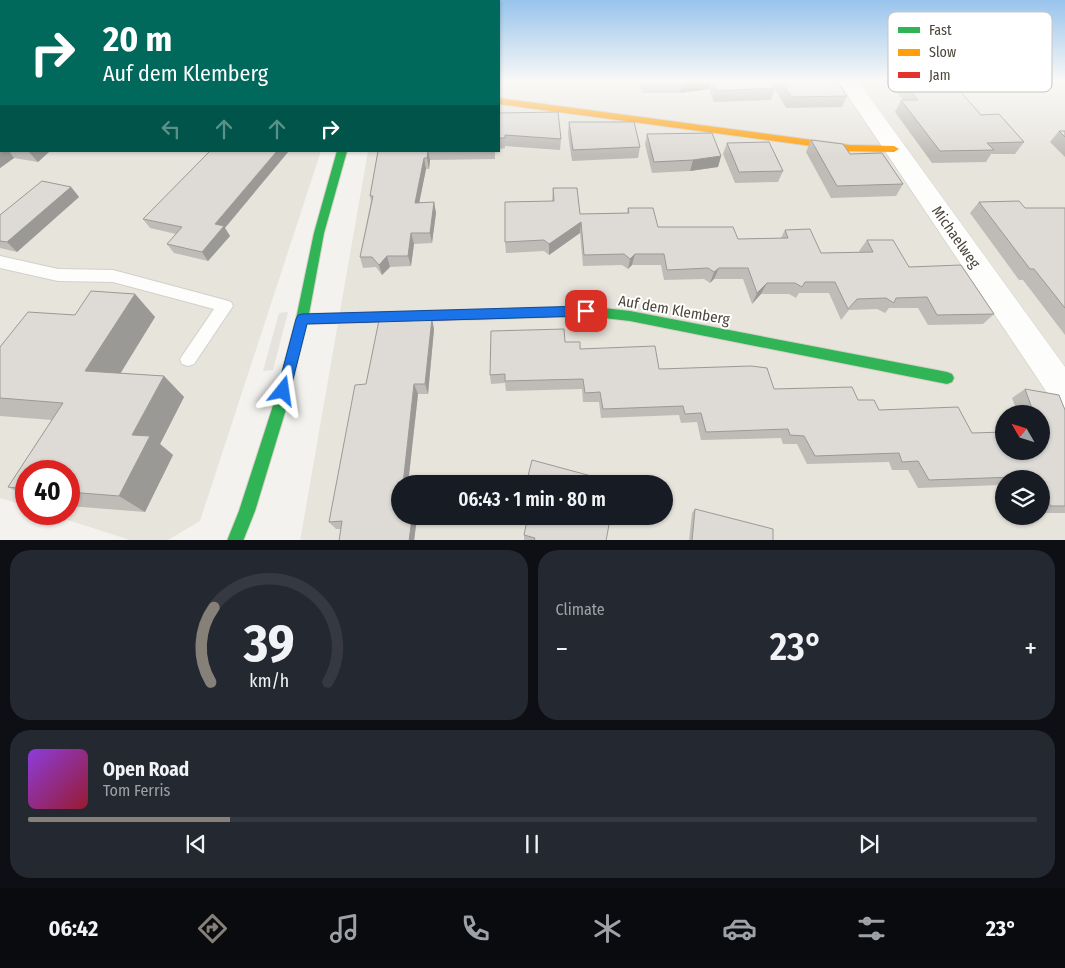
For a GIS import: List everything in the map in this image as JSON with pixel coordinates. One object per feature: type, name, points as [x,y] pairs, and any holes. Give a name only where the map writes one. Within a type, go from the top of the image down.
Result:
[{"type":"street","points":[[544,106],[849,148],[894,149]]},
{"type":"street","name":"Michaelweg","points":[[865,106],[1065,393]]},
{"type":"street","points":[[235,540],[247,511],[279,409],[302,319],[320,233],[342,152]]},
{"type":"street","name":"Auf dem Klemberg","points":[[302,319],[586,311],[630,316],[947,378]]},
{"type":"lane","points":[[0,262],[58,275],[113,276],[225,306],[188,359]]},
{"type":"shaded area","points":[[500,106],[1065,106],[1065,540],[300,540],[368,152],[500,152]]},
{"type":"shaded area","points":[[0,152],[321,152],[200,521],[168,540],[130,540],[80,524],[80,460],[15,460],[15,503],[0,498]]},
{"type":"shaded area","points":[[288,312],[273,370],[263,371],[279,313]]},
{"type":"building","points":[[906,106],[973,106],[981,115],[999,114],[1024,142],[987,143],[994,150],[940,151]]},
{"type":"building","points":[[558,112],[561,139],[505,135],[505,138],[500,138],[500,113]]},
{"type":"building","points":[[569,122],[634,122],[640,147],[573,150]]},
{"type":"building","points":[[1059,131],[1065,131],[1065,137]]},
{"type":"building","points":[[712,133],[721,156],[654,162],[647,134]]},
{"type":"building","points":[[811,140],[843,144],[850,154],[882,153],[903,184],[837,186]]},
{"type":"building","points":[[769,142],[783,171],[739,172],[727,143]]},
{"type":"building","points":[[209,152],[276,152],[215,224],[224,226],[202,252],[167,244],[182,227],[143,219]]},
{"type":"building","points":[[378,152],[428,152],[427,158],[424,158],[415,203],[434,202],[430,233],[411,233],[408,256],[387,256],[379,265],[372,257],[360,257],[373,196],[370,196]]},
{"type":"building","points":[[42,181],[71,187],[7,242],[0,241],[0,215]]},
{"type":"building","points":[[553,188],[577,188],[580,214],[629,213],[628,208],[653,208],[658,227],[733,227],[738,239],[788,238],[785,230],[810,229],[821,253],[873,252],[867,240],[893,240],[909,267],[961,265],[994,314],[937,315],[927,297],[896,298],[894,303],[886,298],[857,299],[848,309],[835,282],[805,282],[802,287],[795,283],[767,283],[757,293],[748,268],[719,268],[714,272],[708,268],[667,270],[664,254],[635,254],[630,259],[624,254],[584,255],[581,222],[549,244],[544,240],[505,242],[505,202],[554,201]]},
{"type":"building","points":[[1019,201],[1025,208],[1065,208],[1065,308],[1034,269],[1030,269],[979,202]]},
{"type":"building","points":[[91,291],[135,294],[85,371],[164,376],[132,435],[150,436],[119,496],[80,493],[80,460],[26,460],[63,403],[0,398],[0,347],[28,312],[75,315]]},
{"type":"building","points":[[432,318],[425,384],[414,384],[404,475],[391,475],[391,525],[411,525],[409,540],[339,540],[342,521],[329,522],[355,385],[366,384],[379,320]]},
{"type":"building","points":[[564,329],[565,342],[580,342],[580,349],[655,346],[659,369],[751,366],[767,368],[774,389],[852,387],[858,400],[874,400],[879,410],[958,407],[972,433],[995,432],[995,460],[1050,460],[1050,405],[1031,405],[1025,389],[1059,395],[1065,410],[1065,506],[1050,505],[1050,470],[995,470],[995,478],[929,480],[918,461],[902,462],[899,453],[815,456],[804,436],[790,435],[788,429],[706,432],[701,413],[685,414],[683,406],[603,409],[600,392],[585,393],[583,379],[505,381],[505,374],[490,375],[491,331]]},
{"type":"building","points":[[532,460],[588,475],[528,475]]},
{"type":"building","points":[[15,476],[15,488],[8,487]]},
{"type":"building","points":[[695,509],[773,529],[773,540],[692,540]]},
{"type":"building","points":[[526,525],[609,525],[606,540],[534,540],[535,538],[524,535]]},
{"type":"traffic: fast","points":[[235,540],[247,511],[279,409],[302,319],[319,233],[342,152]]},
{"type":"traffic: fast","points":[[495,314],[586,311],[630,316],[947,378]]},
{"type":"traffic: slow","points":[[538,106],[849,148],[894,149]]},
{"type":"traffic: jam","points":[[302,319],[495,314]]},
{"type":"route","points":[[283,391],[302,319],[586,311]]}]
